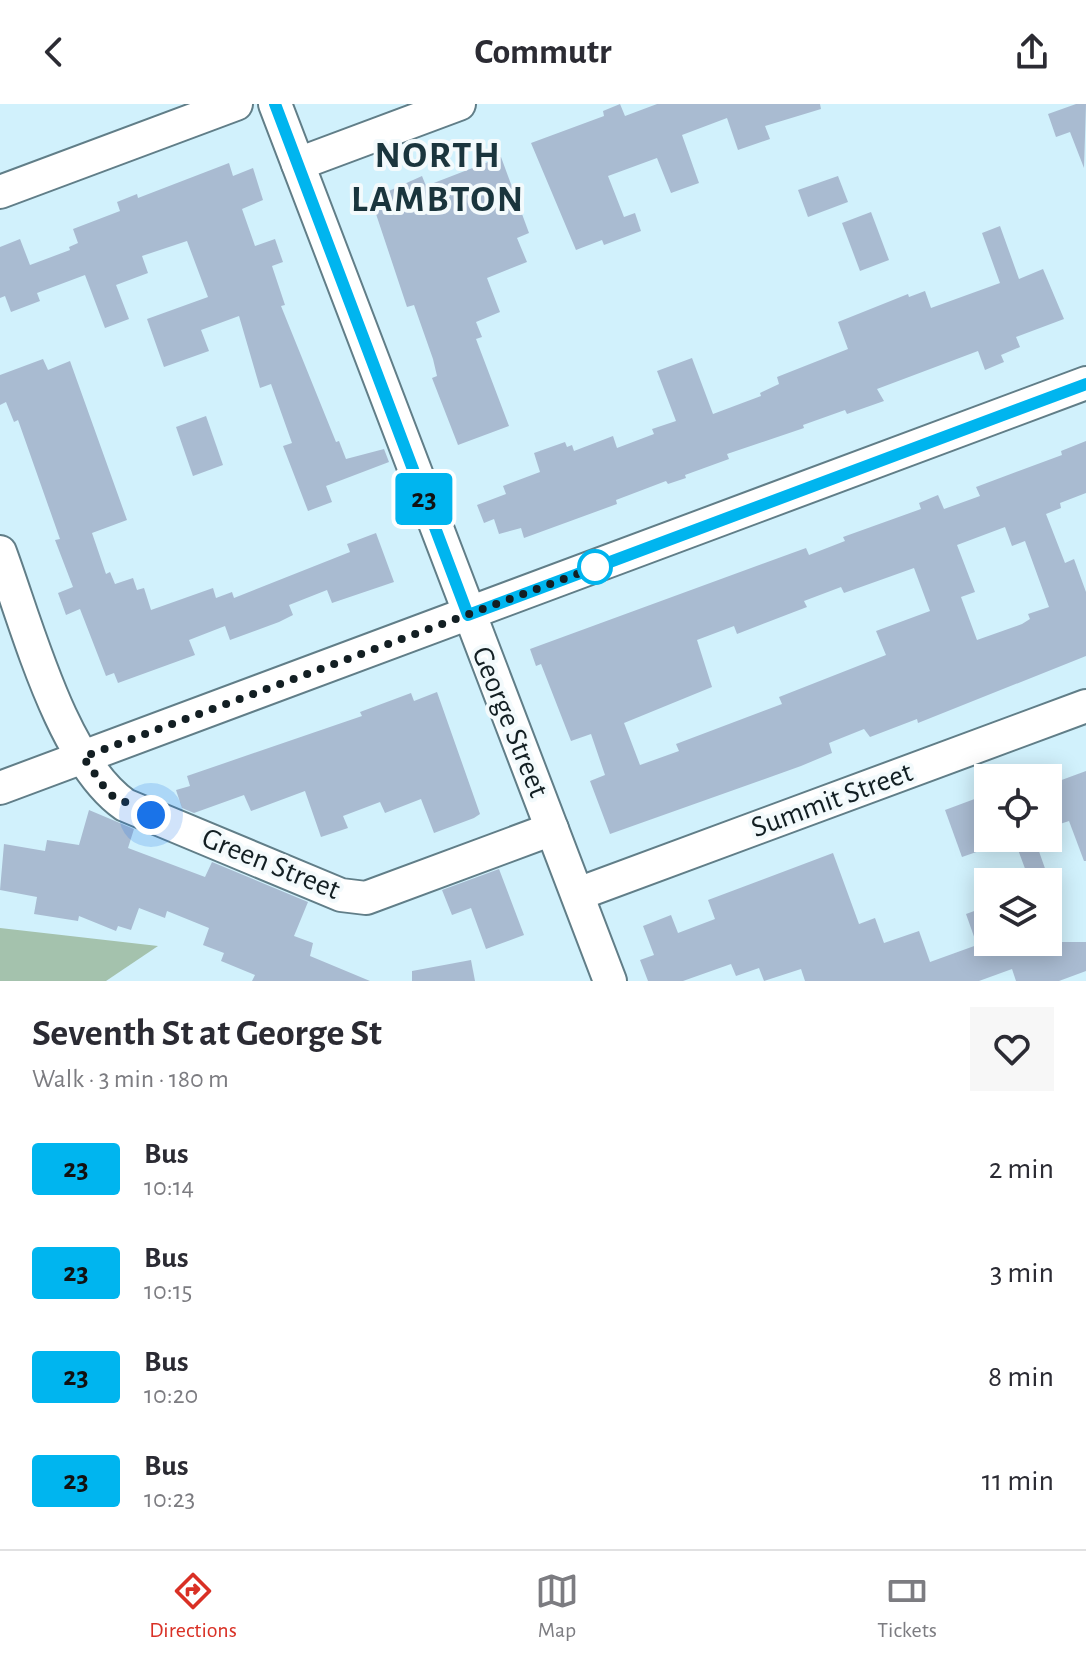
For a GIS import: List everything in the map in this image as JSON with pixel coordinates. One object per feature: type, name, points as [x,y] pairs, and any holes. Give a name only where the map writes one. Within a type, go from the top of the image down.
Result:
[{"type":"street","points":[[0,192],[236,104]]},
{"type":"street","name":"George Street","points":[[275,104],[610,981]]},
{"type":"street","points":[[298,164],[459,104]]},
{"type":"street","points":[[0,788],[1086,383]]},
{"type":"street","name":"Green Street","points":[[0,552],[70,740],[100,784],[125,805],[341,895],[378,896],[552,829]]},
{"type":"street","name":"Summit Street","points":[[578,894],[1086,706]]},
{"type":"green space","points":[[0,928],[158,946],[106,981],[0,981]]},
{"type":"building","points":[[620,104],[625,116],[657,104],[820,104],[821,109],[765,126],[770,139],[738,150],[727,118],[682,135],[699,183],[671,193],[657,158],[608,176],[624,217],[635,213],[641,231],[604,245],[602,240],[576,250],[531,143],[604,116],[603,111]]},
{"type":"building","points":[[1076,104],[1086,104],[1084,168],[1070,132],[1056,137],[1048,114]]},
{"type":"building","points":[[501,157],[529,233],[517,238],[527,262],[487,278],[500,312],[476,322],[482,337],[476,339],[509,426],[458,445],[432,378],[437,376],[433,359],[414,305],[407,307],[371,199],[422,176],[426,186]]},
{"type":"building","points":[[229,163],[233,176],[253,168],[263,200],[242,209],[255,246],[275,239],[283,262],[272,266],[285,305],[281,306],[336,442],[339,441],[346,459],[384,449],[389,462],[326,486],[332,502],[308,511],[283,446],[292,443],[271,384],[260,388],[239,316],[201,330],[209,351],[164,367],[147,319],[208,297],[187,241],[142,256],[148,273],[116,285],[129,319],[105,328],[85,275],[37,293],[40,301],[11,312],[5,296],[0,298],[0,247],[20,239],[30,265],[70,250],[69,247],[78,243],[73,229],[120,211],[117,202],[137,194],[138,198]]},
{"type":"building","points":[[838,176],[848,202],[808,217],[798,190]]},
{"type":"building","points":[[871,212],[889,260],[860,271],[842,223]]},
{"type":"building","points":[[1000,226],[1019,279],[1043,269],[1064,319],[1016,337],[1020,347],[1001,355],[1004,362],[985,370],[978,351],[877,389],[884,401],[847,414],[845,410],[803,425],[804,428],[727,454],[729,459],[685,475],[686,478],[668,484],[666,481],[616,500],[617,504],[524,538],[521,528],[499,534],[494,519],[484,523],[477,505],[506,494],[503,486],[540,472],[534,453],[565,442],[567,447],[572,445],[574,451],[613,436],[617,448],[654,434],[652,429],[676,421],[657,371],[692,358],[713,414],[761,396],[760,393],[779,384],[777,377],[848,349],[838,322],[908,294],[909,297],[925,291],[931,308],[1000,283],[982,233]]},
{"type":"building","points":[[43,359],[48,370],[70,361],[127,520],[92,533],[106,574],[110,572],[115,584],[133,578],[137,590],[144,588],[151,610],[213,588],[216,598],[232,592],[234,598],[350,552],[347,544],[376,533],[394,582],[332,603],[327,590],[289,605],[293,615],[230,640],[225,626],[189,640],[195,655],[118,683],[114,673],[106,676],[80,609],[66,615],[58,593],[73,587],[55,540],[60,539],[18,420],[14,422],[6,402],[0,405],[0,375]]},
{"type":"building","points":[[206,416],[223,465],[193,476],[176,427]]},
{"type":"building","points":[[1086,441],[1086,493],[1060,503],[1061,508],[1046,514],[1065,563],[1074,559],[1086,592],[1086,656],[918,723],[917,719],[870,737],[864,729],[829,743],[832,753],[801,766],[610,834],[590,781],[605,775],[591,734],[571,741],[541,664],[536,666],[530,649],[806,548],[809,555],[845,541],[843,537],[921,509],[919,503],[938,495],[944,509],[980,496],[976,487],[1062,455],[1061,451]],"holes":[[[1005,527],[1012,546],[1025,541],[1049,607],[1028,614],[1030,619],[1022,624],[977,640],[961,597],[975,592],[957,545]],[[914,568],[930,611],[876,631],[886,655],[779,697],[782,704],[676,744],[679,751],[640,765],[624,723],[712,687],[697,640],[734,626],[737,634],[807,607],[804,601],[841,587],[844,593]]]},
{"type":"building","points":[[437,692],[480,814],[474,818],[434,833],[421,799],[385,813],[380,802],[343,816],[348,828],[321,837],[305,791],[251,811],[244,795],[194,813],[182,808],[176,790],[190,786],[187,776],[362,716],[360,712],[411,693],[414,701]]},
{"type":"building","points":[[1086,771],[1086,861],[1069,821],[1062,823],[1062,780]]},
{"type":"building","points":[[974,799],[974,852],[976,852],[962,857],[945,810]]},
{"type":"building","points":[[89,810],[134,829],[128,848],[205,877],[212,862],[308,902],[294,936],[313,943],[310,956],[370,981],[252,981],[255,975],[221,961],[224,953],[203,945],[209,928],[167,911],[165,918],[139,908],[131,930],[118,926],[116,931],[79,916],[78,921],[34,914],[37,897],[0,890],[4,844],[45,851],[47,840],[79,845]]},
{"type":"building","points":[[1019,852],[1039,852],[1045,868],[1025,868]]},
{"type":"building","points":[[833,853],[859,924],[875,918],[884,943],[919,931],[930,962],[974,946],[974,956],[1062,956],[1062,942],[1086,942],[1086,971],[1059,981],[1016,981],[1012,969],[979,981],[805,981],[801,969],[764,981],[759,968],[736,976],[731,964],[683,981],[648,981],[640,960],[654,955],[643,926],[671,915],[678,933],[715,919],[708,900]]},
{"type":"building","points":[[499,869],[524,935],[486,949],[471,908],[452,915],[442,890]]},
{"type":"building","points":[[974,911],[974,937],[966,914]]},
{"type":"building","points":[[471,960],[475,981],[412,981],[412,971]]},
{"type":"bus line","name":"23","points":[[275,104],[468,615],[1086,384]]},
{"type":"district","name":"NORTH LAMBTON","points":[[438,178]]},
{"type":"route","points":[[151,815],[125,805],[109,794],[83,757],[607,563],[595,567]]}]
